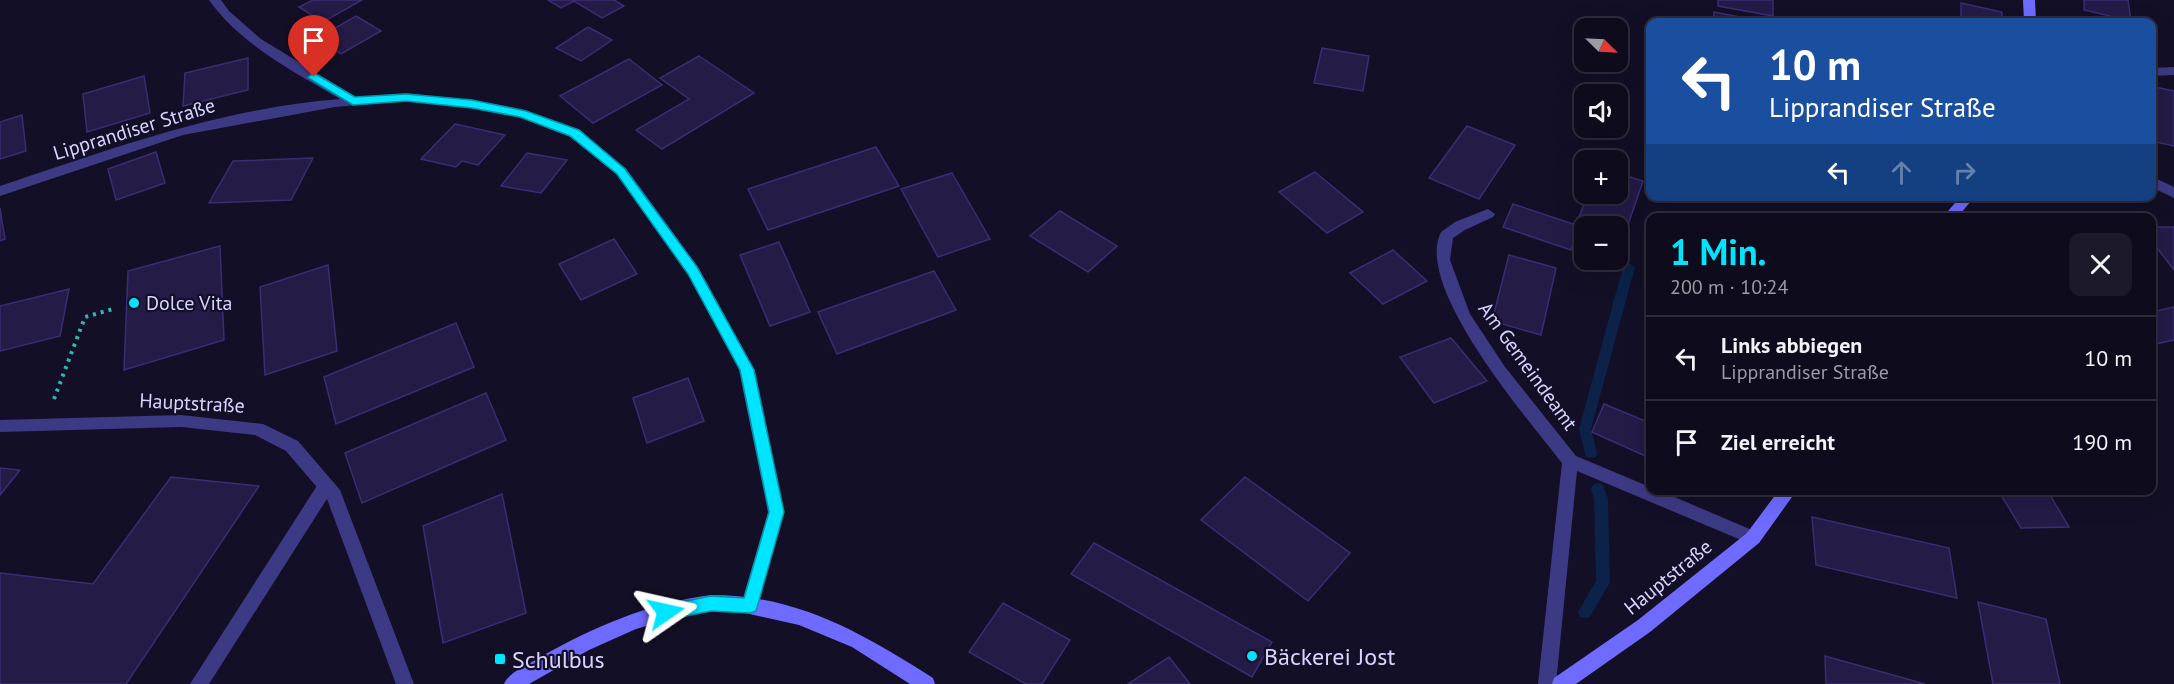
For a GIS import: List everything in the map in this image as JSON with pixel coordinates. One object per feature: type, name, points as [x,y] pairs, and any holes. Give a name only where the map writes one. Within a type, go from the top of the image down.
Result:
[{"type":"main road","points":[[2029,0],[2030,18]]},
{"type":"main road","points":[[1954,213],[1964,201]]},
{"type":"main road","name":"Hauptstraße","points":[[1561,684],[1644,626],[1753,537],[1785,495]]},
{"type":"main road","points":[[513,684],[547,662],[644,616],[711,603],[750,605],[788,614],[849,636],[927,684]]},
{"type":"street","points":[[215,0],[219,9],[255,40],[353,101]]},
{"type":"street","points":[[2156,72],[2174,71]]},
{"type":"street","name":"Lipprandiser Straße","points":[[0,191],[181,131],[270,113],[353,101],[406,97],[472,104],[522,113],[574,133],[621,171],[693,271],[747,370],[776,512],[750,605]]},
{"type":"street","points":[[2156,184],[2174,193]]},
{"type":"street","name":"Am Gemeindeamt","points":[[1488,214],[1460,226],[1446,236],[1443,260],[1464,316],[1500,371],[1570,461],[1646,493]]},
{"type":"street","name":"Hauptstraße","points":[[0,426],[181,421],[257,429],[292,446],[334,495],[405,684]]},
{"type":"street","name":"Am Gemeindeamt","points":[[1547,684],[1570,461]]},
{"type":"street","points":[[199,684],[327,486]]},
{"type":"street","name":"Am Gemeindeamt","points":[[1652,495],[1753,537]]},
{"type":"path","points":[[44,424],[85,318],[113,309]]},
{"type":"building","points":[[313,0],[362,0],[323,22],[299,7]]},
{"type":"building","points":[[548,0],[614,0],[624,6],[602,18],[574,1],[561,8]]},
{"type":"building","points":[[1718,0],[1773,0],[1773,16],[1718,6]]},
{"type":"building","points":[[2084,0],[2128,0],[2131,18],[2118,18],[2084,10]]},
{"type":"building","points":[[1961,3],[2002,12],[2002,18],[1961,18]]},
{"type":"building","points":[[1714,12],[1746,18],[1713,18]]},
{"type":"building","points":[[356,16],[381,31],[341,54],[316,39]]},
{"type":"building","points":[[588,27],[612,40],[581,61],[556,48]]},
{"type":"building","points":[[1322,48],[1369,56],[1363,91],[1314,83]]},
{"type":"building","points":[[699,56],[754,93],[662,149],[636,130],[689,99],[660,78]]},
{"type":"building","points":[[248,58],[248,90],[183,106],[185,73]]},
{"type":"building","points":[[629,59],[662,85],[593,123],[560,96]]},
{"type":"building","points":[[144,76],[150,113],[87,132],[83,94]]},
{"type":"building","points":[[2156,87],[2174,91],[2174,146],[2156,142]]},
{"type":"building","points":[[22,115],[26,151],[0,159],[0,122]]},
{"type":"building","points":[[455,124],[505,135],[478,165],[462,161],[456,167],[421,159]]},
{"type":"building","points":[[1467,126],[1515,145],[1479,199],[1429,178]]},
{"type":"building","points":[[876,147],[899,186],[768,230],[748,189]]},
{"type":"building","points":[[156,152],[165,183],[116,200],[108,169]]},
{"type":"building","points":[[527,153],[567,160],[541,193],[501,186]]},
{"type":"building","points":[[313,158],[291,200],[209,203],[233,161]]},
{"type":"building","points":[[1315,172],[1363,212],[1327,233],[1279,192]]},
{"type":"building","points":[[952,173],[990,239],[938,257],[901,189]]},
{"type":"building","points":[[1628,176],[1643,181],[1628,225],[1628,216],[1579,216],[1584,204],[1628,204]]},
{"type":"building","points":[[1513,204],[1574,224],[1574,244],[1571,250],[1503,227]]},
{"type":"building","points":[[0,208],[5,239],[0,241]]},
{"type":"building","points":[[1060,211],[1117,246],[1088,272],[1030,236]]},
{"type":"building","points":[[2156,227],[2174,227],[2174,270],[2156,247]]},
{"type":"building","points":[[614,239],[637,274],[581,300],[559,264]]},
{"type":"building","points":[[779,242],[810,312],[770,326],[740,255]]},
{"type":"building","points":[[220,246],[224,340],[124,370],[128,271]]},
{"type":"building","points":[[1393,250],[1427,281],[1383,304],[1350,273]]},
{"type":"building","points":[[1509,255],[1556,268],[1541,335],[1492,321]]},
{"type":"building","points":[[328,265],[337,351],[265,375],[260,287]]},
{"type":"building","points":[[934,271],[956,310],[837,354],[818,312]]},
{"type":"building","points":[[69,289],[60,336],[0,351],[0,306]]},
{"type":"building","points":[[2174,307],[2174,340],[2156,344],[2156,311]]},
{"type":"building","points":[[456,323],[474,367],[336,424],[324,377]]},
{"type":"building","points":[[1451,338],[1487,381],[1434,403],[1400,357]]},
{"type":"building","points":[[688,378],[704,421],[647,443],[633,398]]},
{"type":"building","points":[[486,393],[506,440],[362,503],[345,453]]},
{"type":"building","points":[[1604,404],[1646,421],[1646,456],[1592,432]]},
{"type":"building","points":[[0,468],[20,470],[0,495]]},
{"type":"building","points":[[171,477],[259,486],[126,684],[0,684],[0,573],[93,584]]},
{"type":"building","points":[[1245,477],[1350,553],[1308,601],[1201,520]]},
{"type":"building","points":[[502,494],[526,613],[443,643],[423,526]]},
{"type":"building","points":[[2001,495],[2050,495],[2069,527],[2021,528]]},
{"type":"building","points":[[1812,517],[1949,548],[1957,598],[1816,565]]},
{"type":"building","points":[[1094,543],[1272,642],[1252,677],[1071,574]]},
{"type":"building","points":[[1978,602],[2046,619],[2060,684],[1993,684]]},
{"type":"building","points":[[1003,603],[1070,640],[1042,684],[1026,684],[969,652]]},
{"type":"building","points":[[1825,656],[1925,684],[1826,684]]},
{"type":"building","points":[[1169,657],[1190,684],[1128,684]]},
{"type":"waterway","points":[[1591,453],[1585,429],[1629,267]]},
{"type":"waterway","points":[[1585,612],[1603,582],[1601,499],[1598,489]]},
{"type":"place","name":"Dolce Vita","points":[[134,303]]},
{"type":"place","name":"Bäckerei Jost","points":[[1252,656]]},
{"type":"place","name":"Schulbus","points":[[500,659]]},
{"type":"route","points":[[314,77],[353,101],[406,97],[472,104],[522,113],[574,133],[621,171],[693,271],[747,370],[776,512],[750,605],[711,603],[666,612]]}]
